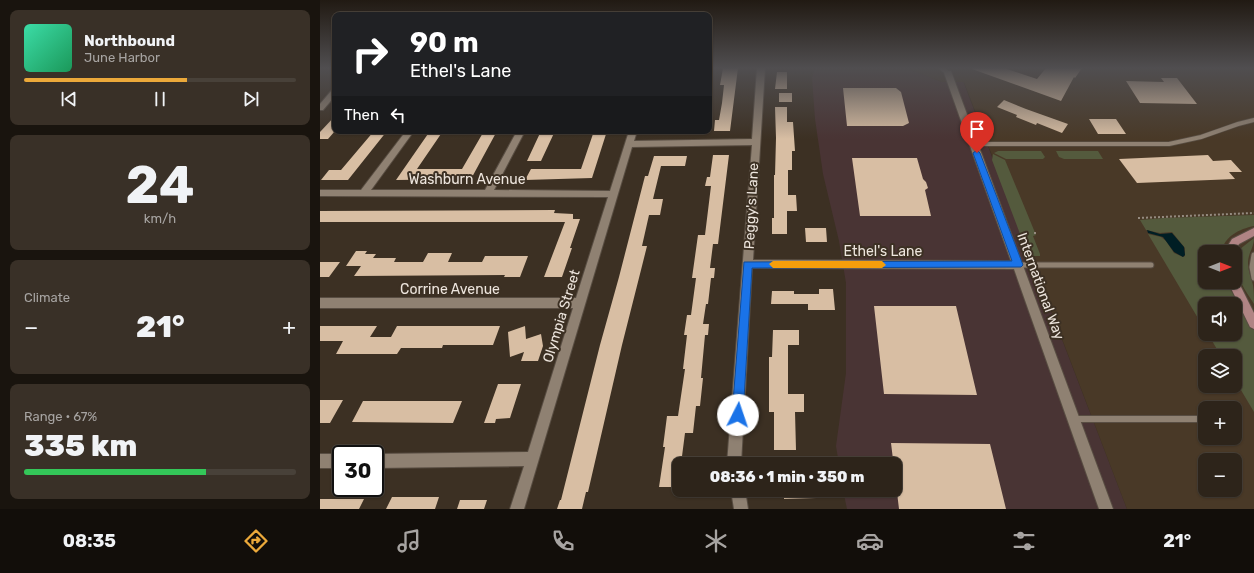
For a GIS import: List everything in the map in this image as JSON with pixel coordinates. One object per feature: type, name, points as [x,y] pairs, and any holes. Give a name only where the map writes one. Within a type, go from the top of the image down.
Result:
[{"type":"main road","points":[[1233,245],[1242,236],[1254,232]]},
{"type":"main road","points":[[1236,289],[1254,324]]},
{"type":"street","name":"Peggy's Lane","points":[[734,457],[759,92]]},
{"type":"street","name":"International Way","points":[[952,92],[1018,265],[1106,509]]},
{"type":"street","points":[[320,108],[332,95]]},
{"type":"street","points":[[364,193],[408,134]]},
{"type":"street","points":[[488,193],[519,134]]},
{"type":"street","name":"Olympia Street","points":[[517,509],[632,134]]},
{"type":"street","points":[[629,144],[755,142]]},
{"type":"street","name":"Washburn Avenue","points":[[320,193],[614,194]]},
{"type":"street","name":"Ethel's Lane","points":[[748,264],[1018,265]]},
{"type":"street","name":"Corrine Avenue","points":[[320,304],[580,303]]},
{"type":"street","points":[[384,461],[532,459]]},
{"type":"street","points":[[320,461],[332,461]]},
{"type":"street","points":[[739,497],[741,509]]},
{"type":"lane","points":[[973,144],[1169,144],[1188,142],[1240,122],[1254,120]]},
{"type":"lane","points":[[1254,255],[1252,261],[1252,275],[1254,278]]},
{"type":"lane","points":[[1018,265],[1151,265]]},
{"type":"lane","points":[[1074,419],[1198,419]]},
{"type":"path","points":[[1138,218],[1254,213]]},
{"type":"shaded area","points":[[813,92],[967,92],[1127,509],[847,509],[844,497],[902,497],[902,457],[838,457],[836,446],[846,373],[846,283],[839,241],[823,174],[815,119]]},
{"type":"shaded area","points":[[968,92],[1254,92],[1254,509],[1127,509]]},
{"type":"green space","points":[[998,151],[1041,151],[1045,157],[1043,159],[1006,159],[994,153]]},
{"type":"green space","points":[[1056,151],[1098,151],[1103,159],[1064,159],[1059,157]]},
{"type":"green space","points":[[993,154],[1005,160],[1036,235],[1033,236],[1040,256],[1028,255],[992,160]]},
{"type":"green space","points":[[1254,215],[1254,226],[1233,234],[1224,245],[1198,245],[1198,289],[1230,289],[1235,297],[1198,297],[1198,318],[1148,234],[1161,237],[1166,241],[1174,253],[1183,257],[1185,256],[1185,248],[1172,232],[1160,233],[1146,230],[1140,220]]},
{"type":"green space","points":[[1254,238],[1248,263],[1253,285],[1254,304],[1242,284],[1242,247]]},
{"type":"green space","points":[[1242,309],[1254,330],[1254,412],[1242,392],[1242,349],[1217,349],[1212,341],[1242,341]]},
{"type":"water","points":[[1147,230],[1160,234],[1172,233],[1184,247],[1185,255],[1183,257],[1174,252],[1163,237],[1148,233]]},
{"type":"building","points":[[723,92],[735,92],[730,131],[714,131],[715,120],[719,120]]},
{"type":"building","points":[[843,92],[901,92],[909,123],[903,126],[847,126]]},
{"type":"building","points":[[1035,92],[1066,92],[1061,101]]},
{"type":"building","points":[[1133,92],[1188,92],[1197,104],[1140,103]]},
{"type":"building","points":[[779,93],[792,93],[792,102],[779,102]]},
{"type":"building","points":[[1004,100],[1068,124],[1062,133],[1037,123],[1036,125],[997,107]]},
{"type":"building","points":[[775,107],[787,107],[787,122],[793,122],[795,151],[792,151],[792,170],[788,170],[788,195],[796,195],[797,211],[787,211],[787,234],[772,234],[772,218],[774,218],[776,138]]},
{"type":"building","points":[[332,119],[332,134],[328,139],[320,139],[320,132]]},
{"type":"building","points":[[1089,119],[1116,119],[1126,134],[1098,134]]},
{"type":"building","points":[[371,134],[385,134],[348,180],[321,180],[329,170],[341,170]]},
{"type":"building","points":[[428,134],[441,134],[417,169],[462,169],[482,134],[495,134],[471,179],[396,180]]},
{"type":"building","points":[[540,134],[554,134],[541,161],[527,161]]},
{"type":"building","points":[[593,134],[606,134],[592,178],[525,180],[531,169],[581,169]]},
{"type":"building","points":[[713,155],[729,155],[718,244],[713,244],[710,268],[715,268],[714,278],[711,278],[708,304],[706,304],[703,324],[709,324],[708,335],[705,335],[700,406],[696,406],[693,433],[685,433],[682,457],[672,457],[672,487],[659,487],[665,447],[663,447],[667,416],[678,416],[685,369],[683,369],[687,335],[684,335],[687,315],[691,315],[696,278],[692,278],[698,235],[705,235],[711,186],[705,186],[707,177],[710,177]]},
{"type":"building","points":[[1208,155],[1213,161],[1231,160],[1242,172],[1229,172],[1235,179],[1137,183],[1119,159]]},
{"type":"building","points":[[654,156],[687,156],[685,166],[661,166],[653,199],[663,199],[660,215],[649,215],[642,246],[647,246],[622,345],[588,492],[586,492],[582,509],[557,509],[561,500],[645,176],[648,176]]},
{"type":"building","points":[[852,158],[917,158],[923,179],[928,188],[925,190],[931,216],[860,216]]},
{"type":"building","points":[[555,210],[554,213],[573,214],[573,219],[580,219],[562,277],[544,277],[565,222],[320,222],[320,211]]},
{"type":"building","points":[[805,228],[826,228],[827,242],[806,242]]},
{"type":"building","points":[[356,251],[367,251],[365,254],[376,254],[373,258],[396,258],[394,262],[423,262],[428,253],[452,253],[448,262],[482,262],[485,256],[528,256],[520,277],[504,277],[505,275],[354,276],[361,266],[346,266]]},
{"type":"building","points":[[320,262],[340,262],[329,277],[320,277]]},
{"type":"building","points":[[819,289],[833,289],[835,310],[808,310],[808,304],[771,304],[772,291],[794,291],[794,294],[819,294]]},
{"type":"building","points":[[874,306],[956,306],[977,395],[884,394]]},
{"type":"building","points":[[320,326],[377,326],[370,337],[391,337],[397,326],[500,326],[493,345],[443,345],[442,348],[401,348],[397,354],[336,354],[343,341],[320,341]]},
{"type":"building","points":[[525,326],[526,339],[541,334],[543,346],[538,361],[521,361],[524,352],[510,357],[508,332]]},
{"type":"building","points":[[773,330],[799,330],[799,345],[788,345],[788,394],[804,394],[804,412],[795,412],[796,450],[774,450],[774,412],[769,412],[769,357],[772,357]]},
{"type":"building","points":[[498,384],[521,384],[510,418],[496,419],[495,423],[484,423]]},
{"type":"building","points":[[320,400],[343,400],[330,423],[320,423]]},
{"type":"building","points":[[363,401],[462,401],[453,423],[352,422]]},
{"type":"building","points":[[891,443],[990,444],[1006,509],[899,509],[898,497],[902,497],[902,457],[893,457]]},
{"type":"building","points":[[392,497],[439,497],[435,509],[386,509]]},
{"type":"building","points":[[784,497],[816,497],[816,498],[784,499]]},
{"type":"building","points":[[320,499],[364,499],[359,509],[320,509]]},
{"type":"building","points":[[460,500],[487,500],[484,509],[457,509]]},
{"type":"slow traffic","points":[[773,264],[882,265]]},
{"type":"route","points":[[738,415],[748,264],[1018,265],[977,153]]}]
